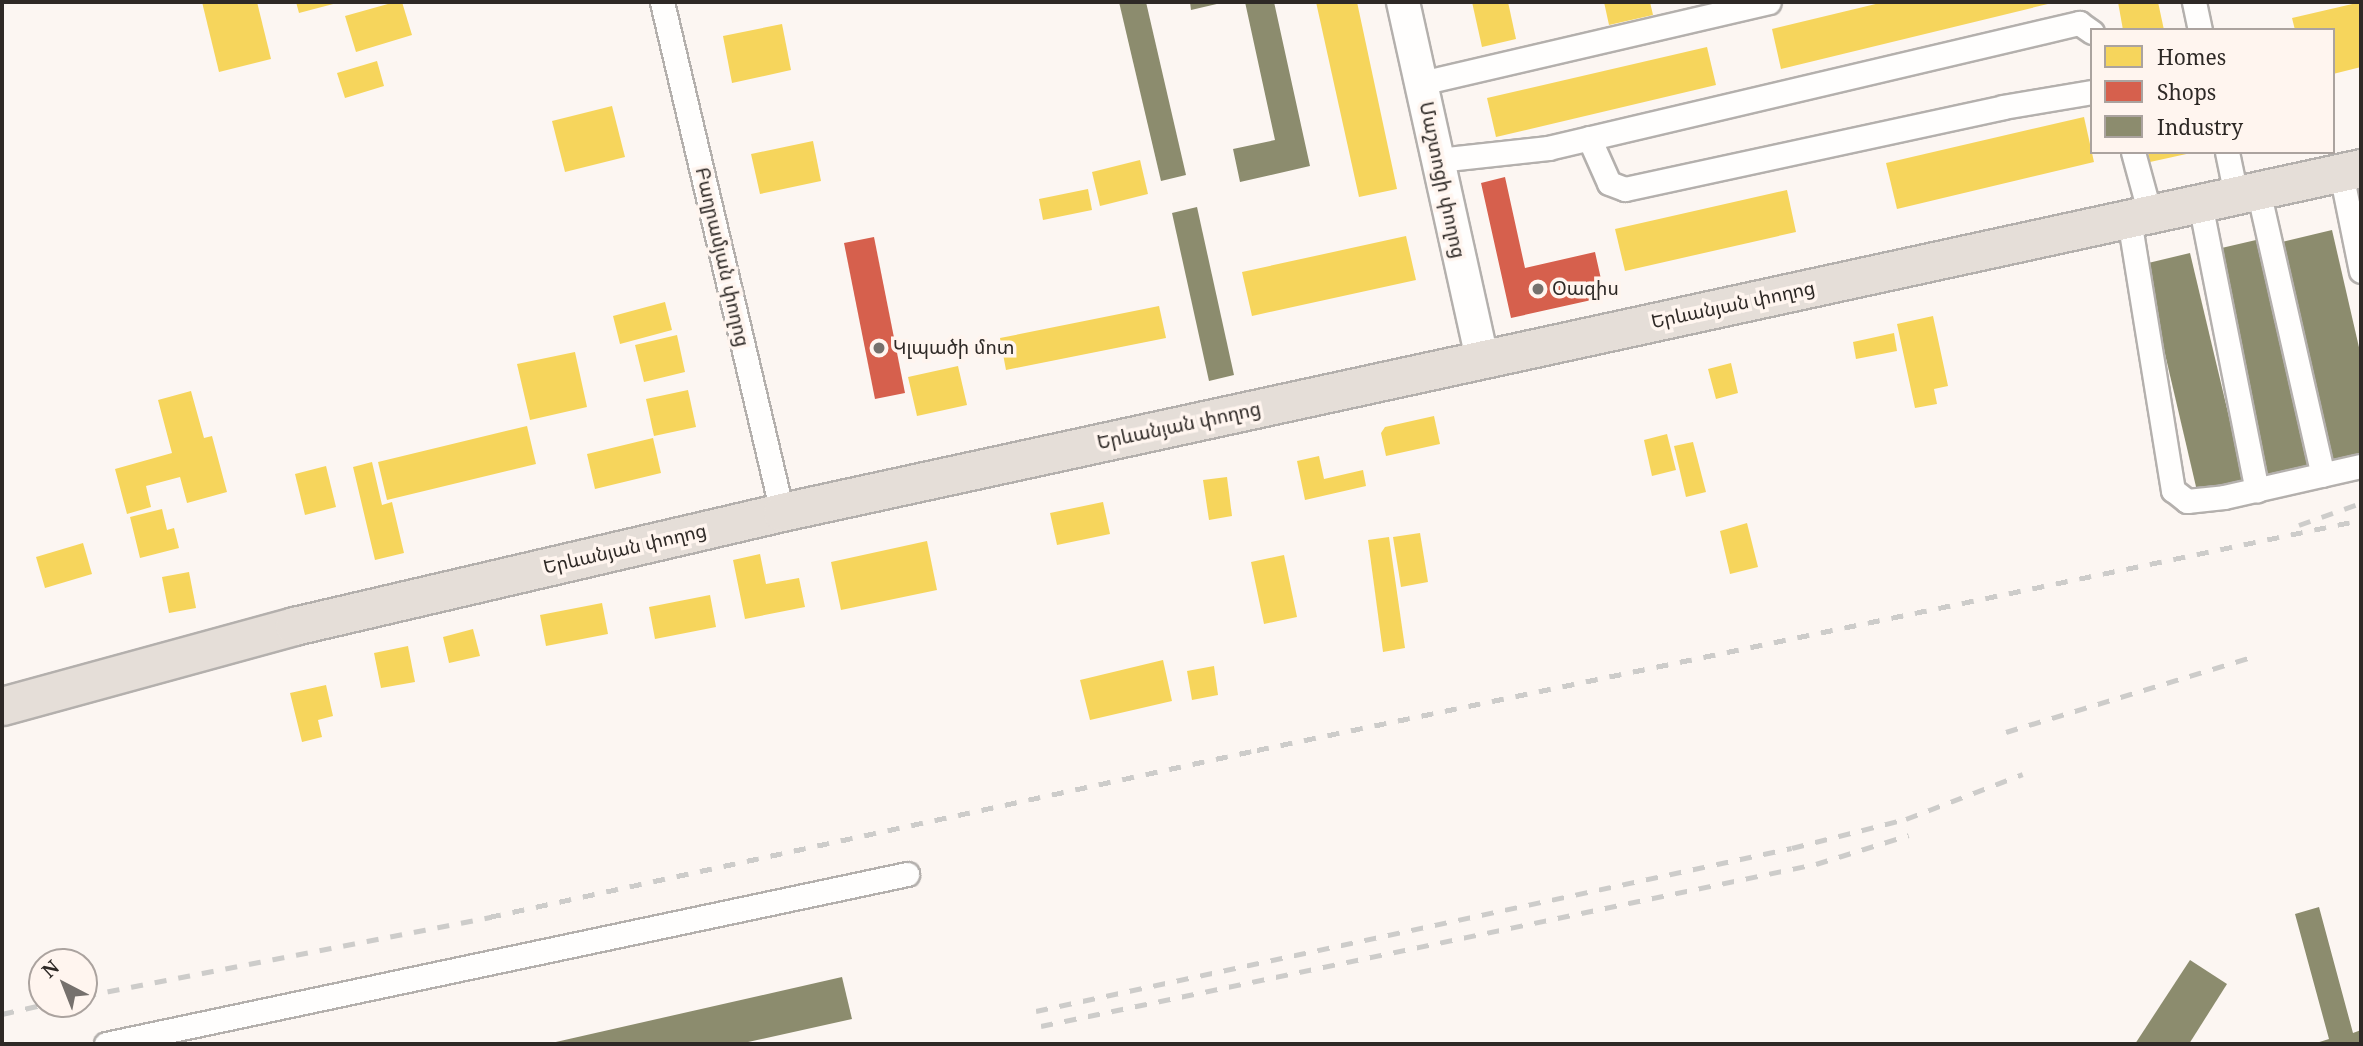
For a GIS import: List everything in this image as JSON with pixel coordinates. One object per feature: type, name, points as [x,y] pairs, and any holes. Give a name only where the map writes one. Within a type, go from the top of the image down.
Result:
[{"type":"highway","name":"Երևանյան փողոց","points":[[2,706],[294,626],[782,512],[2351,170]]},
{"type":"main road","name":"Մաշտոցի փողոց","points":[[1404,2],[1482,359]]},
{"type":"street","name":"Բաղրամյան փողոց","points":[[662,2],[782,512]]},
{"type":"street","points":[[1421,83],[1691,11],[1769,2]]},
{"type":"street","points":[[2194,2],[2200,28]]},
{"type":"street","points":[[1438,160],[1548,148],[2079,23],[2090,31]]},
{"type":"street","points":[[1589,138],[1609,183],[1625,189],[2003,107],[2090,92]]},
{"type":"street","points":[[2133,154],[2174,490],[2187,501],[2257,490],[2361,466]]},
{"type":"street","points":[[2228,154],[2247,193],[2323,475]]},
{"type":"street","points":[[2351,170],[2361,271]]},
{"type":"street","points":[[2200,202],[2257,490]]},
{"type":"street","points":[[106,1044],[907,874]]},
{"type":"building: Homes","points":[[202,2],[257,2],[271,59],[219,72]]},
{"type":"building: Homes","points":[[296,2],[337,2],[337,3],[299,13]]},
{"type":"building: Homes","points":[[402,2],[412,35],[356,52],[345,16]]},
{"type":"building: Homes","points":[[1316,2],[1357,2],[1397,189],[1359,197]]},
{"type":"building: Homes","points":[[1472,2],[1508,2],[1516,39],[1482,47]]},
{"type":"building: Homes","points":[[1604,2],[1650,2],[1653,15],[1609,25]]},
{"type":"building: Homes","points":[[1884,2],[2052,3],[1781,69],[1772,29]]},
{"type":"building: Homes","points":[[2118,2],[2158,2],[2164,28],[2123,28]]},
{"type":"building: Homes","points":[[2361,2],[2361,67],[2335,74],[2335,28],[2294,28],[2292,18]]},
{"type":"building: Homes","points":[[782,24],[791,70],[732,83],[723,36]]},
{"type":"building: Homes","points":[[1707,47],[1716,85],[1496,137],[1487,98]]},
{"type":"building: Homes","points":[[377,61],[384,86],[345,98],[337,73]]},
{"type":"building: Homes","points":[[612,106],[625,157],[565,172],[552,121]]},
{"type":"building: Homes","points":[[2084,117],[2090,154],[2094,162],[1897,209],[1886,163]]},
{"type":"building: Homes","points":[[813,141],[821,181],[760,194],[751,154]]},
{"type":"building: Homes","points":[[2148,154],[2186,154],[2150,162]]},
{"type":"building: Homes","points":[[1140,160],[1148,194],[1100,206],[1092,172]]},
{"type":"building: Homes","points":[[1088,189],[1092,210],[1043,220],[1039,199]]},
{"type":"building: Homes","points":[[1787,190],[1796,232],[1625,271],[1615,229]]},
{"type":"building: Homes","points":[[1406,236],[1416,280],[1252,316],[1242,272]]},
{"type":"building: Homes","points":[[665,302],[672,330],[620,344],[613,316]]},
{"type":"building: Homes","points":[[1159,306],[1166,338],[1006,370],[1000,338]]},
{"type":"building: Homes","points":[[1933,316],[1948,386],[1934,389],[1937,404],[1915,408],[1897,324]]},
{"type":"building: Homes","points":[[1894,333],[1897,351],[1856,359],[1853,342]]},
{"type":"building: Homes","points":[[677,335],[685,372],[644,382],[635,345]]},
{"type":"building: Homes","points":[[575,352],[587,407],[530,420],[517,364]]},
{"type":"building: Homes","points":[[1731,363],[1738,393],[1716,399],[1708,369]]},
{"type":"building: Homes","points":[[958,366],[967,405],[917,416],[908,377]]},
{"type":"building: Homes","points":[[688,390],[696,427],[654,436],[646,399]]},
{"type":"building: Homes","points":[[191,391],[204,438],[212,436],[227,492],[187,503],[180,477],[146,486],[151,507],[127,514],[115,469],[172,453],[158,400]]},
{"type":"building: Homes","points":[[1434,416],[1440,444],[1386,456],[1381,433],[1385,427]]},
{"type":"building: Homes","points":[[527,426],[536,464],[387,500],[378,462]]},
{"type":"building: Homes","points":[[1667,434],[1676,470],[1652,476],[1644,440]]},
{"type":"building: Homes","points":[[653,438],[661,473],[595,489],[587,454]]},
{"type":"building: Homes","points":[[1693,442],[1706,492],[1686,497],[1674,446]]},
{"type":"building: Homes","points":[[1319,456],[1324,479],[1363,470],[1366,486],[1305,500],[1297,461]]},
{"type":"building: Homes","points":[[372,462],[382,505],[392,502],[404,553],[375,560],[353,467]]},
{"type":"building: Homes","points":[[326,466],[336,507],[305,515],[295,474]]},
{"type":"building: Homes","points":[[1227,477],[1232,516],[1209,520],[1203,480]]},
{"type":"building: Homes","points":[[1103,502],[1110,534],[1057,545],[1050,513]]},
{"type":"building: Homes","points":[[162,509],[167,530],[174,528],[179,548],[140,558],[130,517]]},
{"type":"building: Homes","points":[[1747,523],[1758,567],[1730,574],[1720,531]]},
{"type":"building: Homes","points":[[1420,533],[1428,582],[1401,587],[1393,537]]},
{"type":"building: Homes","points":[[1389,537],[1405,648],[1383,652],[1368,540]]},
{"type":"building: Homes","points":[[927,541],[937,590],[841,610],[831,562]]},
{"type":"building: Homes","points":[[83,543],[92,574],[45,588],[36,557]]},
{"type":"building: Homes","points":[[760,554],[766,584],[799,578],[805,607],[745,619],[733,560]]},
{"type":"building: Homes","points":[[1284,555],[1297,617],[1264,624],[1251,562]]},
{"type":"building: Homes","points":[[189,572],[196,608],[169,613],[162,577]]},
{"type":"building: Homes","points":[[710,595],[716,627],[655,639],[649,607]]},
{"type":"building: Homes","points":[[602,603],[608,634],[546,646],[540,615]]},
{"type":"building: Homes","points":[[473,629],[480,656],[449,663],[443,637]]},
{"type":"building: Homes","points":[[408,646],[415,682],[381,688],[374,653]]},
{"type":"building: Homes","points":[[1163,660],[1172,701],[1090,720],[1080,680]]},
{"type":"building: Homes","points":[[1214,666],[1218,695],[1192,700],[1187,671]]},
{"type":"building: Homes","points":[[326,685],[333,716],[318,720],[322,737],[302,742],[290,693]]},
{"type":"building: Shops","points":[[1505,177],[1525,268],[1595,252],[1605,297],[1511,318],[1481,183]]},
{"type":"building: Shops","points":[[874,237],[905,393],[875,399],[844,243]]},
{"type":"building: Industry","points":[[1119,2],[1146,2],[1186,175],[1161,181]]},
{"type":"building: Industry","points":[[1190,2],[1221,2],[1221,3],[1191,10]]},
{"type":"building: Industry","points":[[1245,2],[1274,2],[1310,166],[1240,182],[1233,149],[1275,140]]},
{"type":"building: Industry","points":[[1197,207],[1234,375],[1209,381],[1172,213]]},
{"type":"building: Industry","points":[[2332,230],[2361,356],[2361,456],[2330,463],[2278,243]]},
{"type":"building: Industry","points":[[2256,240],[2310,467],[2267,478],[2213,250]]},
{"type":"building: Industry","points":[[2190,253],[2244,480],[2197,491],[2144,264]]},
{"type":"building: Industry","points":[[2319,907],[2353,1033],[2361,1030],[2361,1044],[2313,1044],[2329,1039],[2295,914]]},
{"type":"building: Industry","points":[[2190,960],[2227,984],[2189,1044],[2135,1044]]},
{"type":"building: Industry","points":[[842,977],[852,1019],[739,1044],[547,1044]]},
{"type":"railway","points":[[2299,525],[2361,503]]},
{"type":"railway","points":[[98,993],[489,917],[1257,750],[2361,520]]},
{"type":"railway","points":[[2006,732],[2254,656]]},
{"type":"railway","points":[[1036,1011],[1792,848],[1906,819],[2023,774]]},
{"type":"railway","points":[[1041,1026],[1816,864],[1909,835]]},
{"type":"railway","points":[[2,1014],[28,1008]]},
{"type":"place","name":"Օազիս","points":[[1538,289]]},
{"type":"place","name":"Կլպածի մոտ","points":[[879,348]]}]
